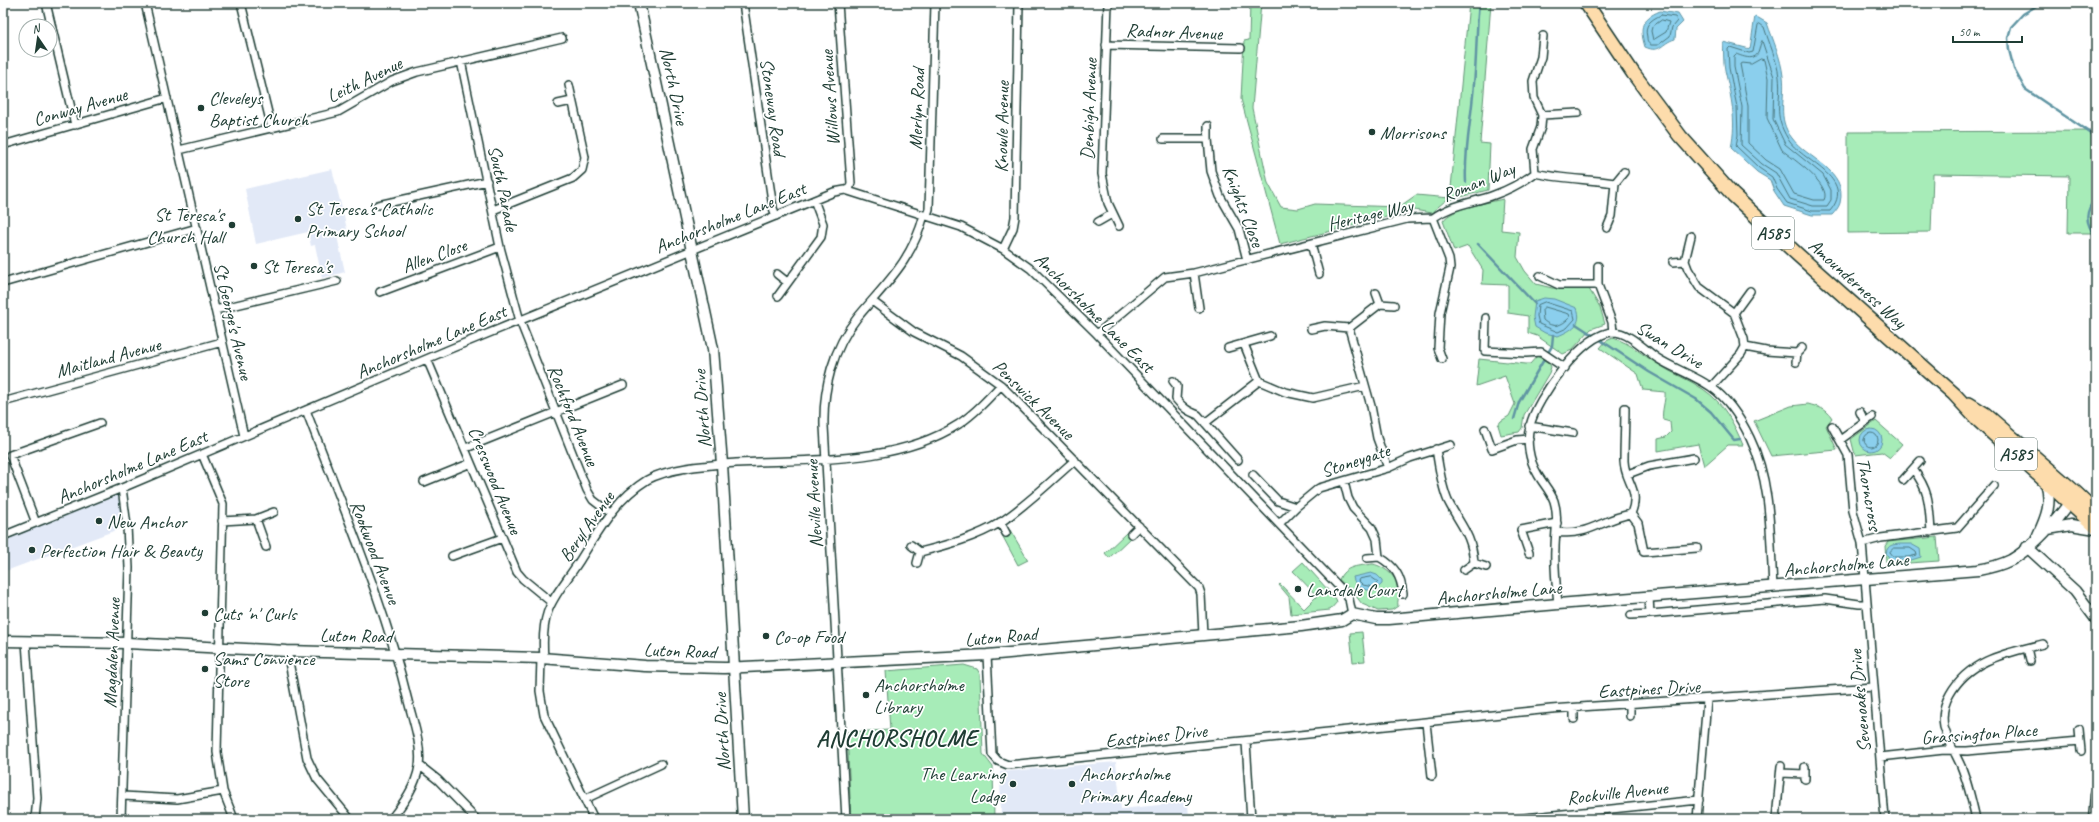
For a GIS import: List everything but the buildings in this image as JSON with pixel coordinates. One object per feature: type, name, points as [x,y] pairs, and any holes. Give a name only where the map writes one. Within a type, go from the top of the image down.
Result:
[{"type":"highway","name":"Amounderness Way","points":[[1586,3],[1616,50],[1680,136],[1733,194],[1798,255],[1954,394],[1979,421],[2045,479],[2096,512]]},
{"type":"highway","name":"Amounderness Way","points":[[1593,3],[1616,50]]},
{"type":"highway","name":"Amounderness Way","points":[[1954,394],[1985,414],[2073,497],[2096,528]]},
{"type":"street","points":[[46,3],[75,125]]},
{"type":"street","name":"St George's Avenue","points":[[145,3],[244,436]]},
{"type":"street","points":[[241,3],[272,129]]},
{"type":"street","name":"North Drive","points":[[639,3],[693,249],[713,349],[722,464],[743,819]]},
{"type":"street","name":"Stoneway Road","points":[[743,3],[773,208],[776,216]]},
{"type":"street","name":"Willows Avenue","points":[[838,3],[851,183],[849,190]]},
{"type":"street","name":"Merlyn Road","points":[[926,215],[929,209],[935,3]]},
{"type":"street","name":"Knowle Avenue","points":[[1003,249],[1014,228],[1016,217],[1019,3]]},
{"type":"street","name":"Denbigh Avenue","points":[[1108,3],[1102,174],[1105,194],[1112,214],[1119,226]]},
{"type":"street","points":[[1543,36],[1541,57],[1533,81],[1532,89],[1536,105],[1542,116],[1541,127],[1533,149],[1535,173],[1558,178],[1582,178],[1616,183]]},
{"type":"street","name":"Leith Avenue","points":[[179,150],[338,112],[399,78],[417,72],[562,38]]},
{"type":"street","name":"Radnor Avenue","points":[[1106,45],[1241,48]]},
{"type":"street","name":"South Parade","points":[[461,61],[500,247],[520,321]]},
{"type":"street","points":[[493,210],[573,178],[582,170],[586,157],[569,85]]},
{"type":"street","name":"Conway Avenue","points":[[3,145],[166,98]]},
{"type":"street","points":[[558,104],[572,101]]},
{"type":"street","points":[[1542,116],[1578,113]]},
{"type":"street","name":"Knights Close","points":[[1208,126],[1211,171],[1220,196],[1238,229],[1247,260]]},
{"type":"street","points":[[1163,140],[1208,139]]},
{"type":"street","points":[[1607,228],[1612,216],[1616,183],[1624,172]]},
{"type":"street","name":"Roman Way","points":[[1433,218],[1449,208],[1494,195],[1525,180],[1535,173]]},
{"type":"street","points":[[378,205],[487,181]]},
{"type":"street","name":"Anchorsholme Lane East","points":[[3,536],[122,488],[427,359],[693,249],[814,200],[839,191],[849,190],[961,227],[1003,249],[1031,269],[1097,334],[1344,592],[1349,599],[1352,614]]},
{"type":"street","points":[[778,296],[821,237],[823,230],[822,219],[814,200]]},
{"type":"street","points":[[1098,222],[1112,214]]},
{"type":"street","name":"Neville Avenue","points":[[846,819],[823,412],[829,376],[844,338],[857,318],[896,272],[907,256],[917,238],[926,215]]},
{"type":"street","name":"Heritage Way","points":[[1097,334],[1165,276],[1194,273],[1407,219],[1433,218],[1449,259],[1450,268],[1440,313],[1438,348],[1442,360]]},
{"type":"street","points":[[3,283],[197,228]]},
{"type":"street","points":[[1691,236],[1685,262],[1694,281],[1699,287],[1734,313],[1745,347]]},
{"type":"street","name":"Heritage Way","points":[[1311,244],[1319,274]]},
{"type":"street","name":"Allen Close","points":[[380,292],[500,247]]},
{"type":"street","points":[[1673,262],[1685,262]]},
{"type":"street","points":[[1598,266],[1598,285],[1612,322],[1613,332]]},
{"type":"street","points":[[1194,273],[1199,308]]},
{"type":"street","points":[[777,274],[787,282]]},
{"type":"street","points":[[1540,276],[1559,285],[1598,285]]},
{"type":"street","points":[[215,310],[337,281]]},
{"type":"street","points":[[1734,313],[1750,291]]},
{"type":"street","points":[[1376,292],[1380,304]]},
{"type":"street","name":"Penswick Avenue","points":[[872,301],[914,332],[961,356],[1001,385],[1199,588],[1201,594],[1203,635]]},
{"type":"street","points":[[1311,329],[1325,326],[1349,328],[1380,304],[1394,305]]},
{"type":"street","points":[[1486,318],[1485,351],[1526,354],[1541,352],[1554,359],[1565,368]]},
{"type":"street","name":"Rochford Avenue","points":[[520,321],[587,490],[593,500],[610,513]]},
{"type":"street","points":[[1349,328],[1377,438],[1388,468]]},
{"type":"street","name":"Swan Drive","points":[[1558,604],[1555,575],[1557,523],[1554,501],[1533,465],[1529,439],[1530,426],[1542,399],[1565,368],[1591,342],[1603,334],[1613,332],[1624,334],[1656,358],[1711,387],[1734,410],[1743,424],[1761,467],[1767,498],[1773,587]]},
{"type":"street","points":[[1228,348],[1270,336]]},
{"type":"street","name":"Maitland Avenue","points":[[3,402],[222,342]]},
{"type":"street","points":[[1244,344],[1259,381],[1285,392],[1313,398],[1365,386]]},
{"type":"street","points":[[1745,347],[1766,351],[1799,350],[1796,362]]},
{"type":"street","points":[[1711,387],[1745,347]]},
{"type":"street","name":"Cresswood Avenue","points":[[427,359],[466,448],[517,572],[526,582],[551,602]]},
{"type":"street","points":[[1172,381],[1177,386],[1176,399],[1178,402],[1188,412],[1198,415],[1238,460]]},
{"type":"street","points":[[1205,423],[1259,381]]},
{"type":"street","points":[[466,448],[623,385]]},
{"type":"street","name":"Beryl Avenue","points":[[594,819],[544,715],[540,691],[543,628],[547,608],[610,513],[630,492],[649,479],[670,471],[722,464],[884,454],[915,446],[959,424],[977,410],[1001,385]]},
{"type":"street","points":[[1625,408],[1624,463],[1635,494],[1635,503],[1631,514]]},
{"type":"street","name":"Rookwood Avenue","points":[[306,410],[397,653],[417,738],[419,765],[411,787],[391,819]]},
{"type":"street","points":[[1860,412],[1865,422]]},
{"type":"street","name":"Thorncross","points":[[1840,440],[1872,417]]},
{"type":"street","points":[[36,523],[7,456],[100,423]]},
{"type":"street","points":[[1530,426],[1573,433]]},
{"type":"street","name":"Thorncross","points":[[1832,426],[1848,455],[1853,511],[1862,543],[1865,580]]},
{"type":"street","points":[[1485,429],[1492,449],[1517,440],[1529,439]]},
{"type":"street","name":"Stoneygate","points":[[1279,524],[1296,507],[1319,488],[1388,468],[1436,449],[1451,445]]},
{"type":"street","points":[[1436,449],[1443,487],[1449,501],[1467,532],[1473,550],[1474,563]]},
{"type":"street","points":[[202,454],[223,504],[217,752],[223,791],[234,819]]},
{"type":"street","points":[[1628,474],[1649,466],[1694,458]]},
{"type":"street","points":[[920,552],[967,538],[1000,522],[1021,508],[1075,460]]},
{"type":"street","points":[[1903,480],[1920,460]]},
{"type":"street","points":[[424,482],[471,463]]},
{"type":"street","points":[[1913,469],[1925,486],[1927,492],[1931,532]]},
{"type":"street","points":[[1253,475],[1278,501],[1296,507]]},
{"type":"street","name":"Anchorsholme Lane","points":[[2036,539],[2047,516],[2050,495],[2045,479]]},
{"type":"street","points":[[1344,482],[1348,498],[1353,508],[1372,528],[1377,539],[1379,557]]},
{"type":"street","points":[[1862,543],[1881,538],[1957,528],[1994,486]]},
{"type":"street","name":"Magdalen Avenue","points":[[121,819],[123,796],[129,568],[127,526],[122,488]]},
{"type":"street","name":"Anchorsholme Lane","points":[[1352,614],[1389,620],[1558,604],[1978,570],[2011,560],[2048,529],[2073,497]]},
{"type":"street","points":[[222,521],[256,519],[274,512]]},
{"type":"street","points":[[1556,532],[1578,533],[1611,519],[1631,514]]},
{"type":"street","points":[[1631,514],[1638,523],[1644,552],[1697,548]]},
{"type":"street","points":[[256,519],[266,547]]},
{"type":"street","points":[[1000,522],[1006,533]]},
{"type":"street","points":[[1529,554],[1521,530],[1557,523]]},
{"type":"street","name":"Anchorsholme Lane","points":[[2048,529],[2071,525],[2096,528]]},
{"type":"street","points":[[1131,534],[1139,526]]},
{"type":"street","points":[[452,556],[502,538]]},
{"type":"street","points":[[911,545],[920,552]]},
{"type":"street","points":[[2027,547],[2075,591],[2096,619]]},
{"type":"street","points":[[917,563],[920,552]]},
{"type":"street","points":[[1367,558],[1379,557],[1389,563],[1398,573],[1402,583],[1403,594]]},
{"type":"street","points":[[1474,563],[1486,567]]},
{"type":"street","points":[[1464,570],[1474,563]]},
{"type":"street","name":"Sevenoaks Drive","points":[[1865,580],[1885,819]]},
{"type":"street","points":[[1649,597],[1650,614]]},
{"type":"street","name":"Anchorsholme Lane","points":[[1631,615],[1825,599],[1867,604]]},
{"type":"street","name":"Luton Road","points":[[3,641],[127,643],[287,651],[542,658],[645,666],[734,668],[838,664],[987,654],[1330,622],[1342,620],[1352,614]]},
{"type":"street","points":[[26,642],[37,798],[34,819]]},
{"type":"street","points":[[1976,819],[1968,785],[1953,750],[1943,720],[1947,699],[1966,674],[1982,662],[1999,655],[2043,644]]},
{"type":"street","points":[[2027,648],[2030,661]]},
{"type":"street","points":[[287,651],[307,758],[313,774],[350,819]]},
{"type":"street","name":"Eastpines Drive","points":[[987,654],[991,747],[992,754],[1002,764],[1040,762],[1246,742],[1574,708],[1708,700],[1874,687]]},
{"type":"street","points":[[1697,819],[1708,700]]},
{"type":"street","points":[[1630,705],[1630,716]]},
{"type":"street","points":[[1574,708],[1574,719]]},
{"type":"street","points":[[1426,723],[1432,776]]},
{"type":"street","points":[[2079,730],[2081,750]]},
{"type":"street","name":"Grassington Place","points":[[1880,757],[2080,741]]},
{"type":"street","points":[[1246,742],[1251,819]]},
{"type":"street","points":[[585,800],[661,764]]},
{"type":"street","points":[[419,765],[438,780],[476,819]]},
{"type":"street","points":[[1776,819],[1781,770],[1805,773]]},
{"type":"street","points":[[123,796],[177,799],[223,791]]},
{"type":"street","points":[[2094,819],[2096,794]]},
{"type":"street","name":"Rockville Avenue","points":[[1515,819],[1699,800]]},
{"type":"shaded area","name":"St Teresa's Catholic Primary School","points":[[332,169],[347,229],[336,232],[345,272],[322,278],[315,245],[311,246],[308,232],[256,244],[245,189]]},
{"type":"shaded area","points":[[122,488],[127,526],[3,572],[3,536]]},
{"type":"shaded area","name":"Anchorsholme Primary Academy","points":[[1116,762],[1121,809],[1188,802],[1189,819],[1001,819],[1000,772]]},
{"type":"green space","points":[[1250,3],[1261,3],[1252,108],[1268,183],[1281,207],[1298,209],[1315,204],[1399,207],[1416,195],[1450,198],[1469,3],[1491,3],[1480,143],[1490,144],[1488,190],[1445,201],[1431,213],[1414,210],[1280,244],[1241,99],[1244,41],[1249,40]]},
{"type":"green space","points":[[2096,131],[2096,233],[2068,233],[2069,176],[1933,174],[1931,232],[1848,233],[1848,132]]},
{"type":"green space","points":[[1503,199],[1501,230],[1519,232],[1517,257],[1525,271],[1536,284],[1552,288],[1589,289],[1600,307],[1605,324],[1591,329],[1572,350],[1563,354],[1537,336],[1528,333],[1528,316],[1508,313],[1508,285],[1482,284],[1483,270],[1468,246],[1454,251],[1443,221],[1447,216],[1461,209]]},
{"type":"green space","points":[[1613,338],[1631,346],[1663,368],[1698,385],[1723,407],[1736,429],[1743,445],[1728,445],[1704,466],[1698,444],[1658,451],[1658,439],[1666,437],[1671,432],[1670,422],[1663,420],[1665,392],[1643,390],[1638,374],[1600,348],[1606,341]]},
{"type":"green space","points":[[1537,356],[1549,363],[1551,367],[1549,373],[1524,415],[1522,428],[1519,432],[1501,435],[1498,425],[1509,416],[1515,404],[1505,376],[1476,386],[1479,359],[1530,364]]},
{"type":"green space","points":[[1808,404],[1824,410],[1832,418],[1826,426],[1837,450],[1771,456],[1754,421],[1791,406]]},
{"type":"green space","points":[[1876,421],[1902,444],[1890,458],[1882,452],[1855,455],[1851,439]]},
{"type":"green space","points":[[1010,530],[1028,560],[1018,565],[1002,535]]},
{"type":"green space","points":[[1127,532],[1132,536],[1109,558],[1105,553]]},
{"type":"green space","points":[[1937,537],[1939,561],[1894,564],[1886,562],[1885,546],[1888,542]]},
{"type":"green space","points":[[1303,562],[1336,599],[1337,602],[1330,610],[1291,614],[1289,597],[1279,585],[1280,584],[1304,609],[1317,596],[1293,571]]},
{"type":"green space","points":[[1373,564],[1383,568],[1395,578],[1399,588],[1398,606],[1392,610],[1378,611],[1362,604],[1352,591],[1339,580],[1345,571],[1353,567]]},
{"type":"green space","points":[[1362,632],[1365,661],[1353,662],[1350,633]]},
{"type":"green space","points":[[964,665],[977,669],[980,674],[983,754],[993,767],[994,819],[851,819],[847,732],[890,730],[886,671]]},
{"type":"water","points":[[1660,11],[1678,14],[1683,22],[1676,29],[1675,39],[1658,49],[1650,49],[1645,47],[1643,40],[1643,24],[1649,17]]},
{"type":"water","points":[[1755,16],[1767,23],[1779,56],[1784,84],[1783,115],[1787,130],[1792,138],[1825,166],[1838,182],[1841,192],[1840,203],[1832,215],[1812,215],[1784,206],[1774,191],[1770,180],[1757,172],[1731,148],[1733,138],[1733,118],[1731,99],[1724,67],[1723,42],[1750,49]]},
{"type":"water","points":[[1544,298],[1554,299],[1577,308],[1579,318],[1572,329],[1558,336],[1545,333],[1535,327],[1533,317],[1535,301]]},
{"type":"water","points":[[1871,429],[1879,432],[1882,440],[1879,448],[1871,451],[1863,448],[1860,440],[1863,432]]},
{"type":"water","points":[[1900,544],[1911,544],[1920,549],[1921,557],[1908,561],[1891,561],[1886,553],[1888,548]]},
{"type":"water","points":[[1371,573],[1377,575],[1382,580],[1382,584],[1374,591],[1363,589],[1354,581],[1353,577]]},
{"type":"waterway","points":[[1466,182],[1466,157],[1475,73],[1479,3]]},
{"type":"waterway","points":[[2041,3],[2023,14],[2011,27],[2008,38],[2009,50],[2014,69],[2025,89],[2096,137]]},
{"type":"waterway","points":[[2096,198],[2089,208],[2087,218],[2092,232],[2096,237]]},
{"type":"waterway","points":[[1478,244],[1535,304]]},
{"type":"waterway","points":[[1576,324],[1649,372],[1696,399],[1711,412],[1734,440],[1740,439]]},
{"type":"waterway","points":[[1514,419],[1519,402],[1552,346],[1553,335]]},
{"type":"place","name":"Cleveleys Baptist Church","points":[[201,108]]},
{"type":"place","name":"Morrisons","points":[[1372,132]]},
{"type":"place","name":"St Teresa's Catholic Primary School","points":[[298,219]]},
{"type":"place","name":"St Teresa's Church Hall","points":[[232,225]]},
{"type":"place","name":"St Teresa's","points":[[254,266]]},
{"type":"place","name":"New Anchor","points":[[99,521]]},
{"type":"place","name":"Perfection Hair & Beauty","points":[[32,550]]},
{"type":"place","name":"Lansdale Court","points":[[1298,589]]},
{"type":"place","name":"Cuts 'n' Curls","points":[[205,613]]},
{"type":"place","name":"Co-op Food","points":[[766,636]]},
{"type":"place","name":"Sams Convience Store","points":[[205,669]]},
{"type":"place","name":"Anchorsholme Library","points":[[866,695]]},
{"type":"place","name":"The Learning Lodge","points":[[1013,784]]},
{"type":"place","name":"Anchorsholme Primary Academy","points":[[1072,784]]},
{"type":"district","name":"ANCHORSHOLME","points":[[897,738]]}]
